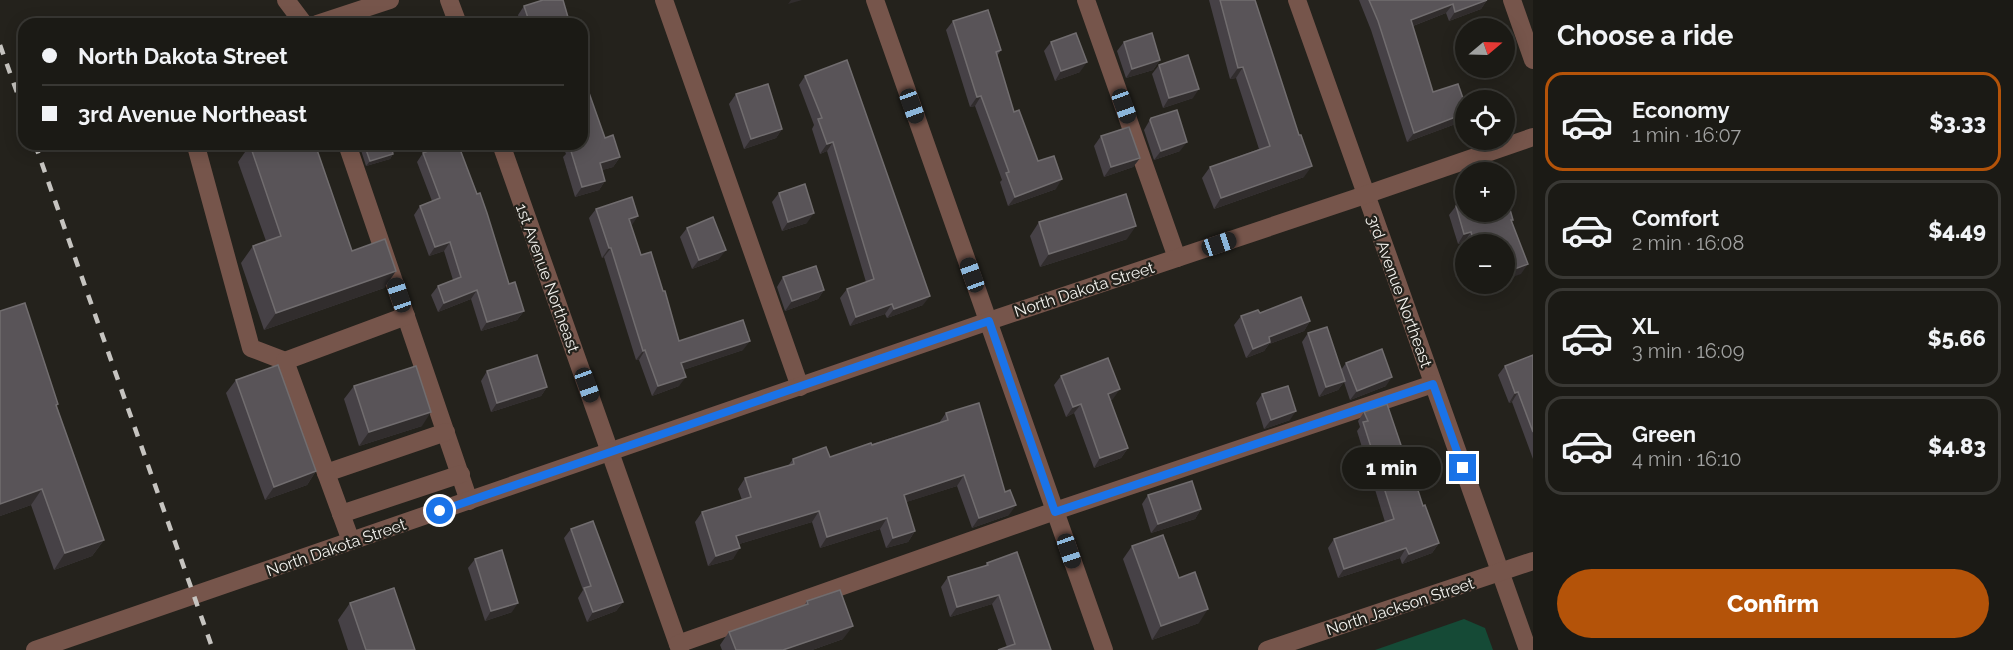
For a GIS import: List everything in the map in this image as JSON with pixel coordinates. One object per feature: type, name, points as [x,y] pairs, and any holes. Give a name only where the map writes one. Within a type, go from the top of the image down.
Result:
[{"type":"street","points":[[286,0],[300,18]]},
{"type":"street","points":[[335,18],[390,0]]},
{"type":"street","points":[[449,0],[456,18]]},
{"type":"street","points":[[664,0],[800,387]]},
{"type":"street","points":[[875,0],[1104,650]]},
{"type":"street","points":[[1086,0],[1177,258]]},
{"type":"street","name":"3rd Avenue Northeast","points":[[1297,0],[1528,650]]},
{"type":"street","points":[[1512,0],[1533,60]]},
{"type":"street","name":"North Dakota Street","points":[[35,650],[989,321],[1533,137]]},
{"type":"street","points":[[197,150],[250,348],[285,361],[406,316]]},
{"type":"street","points":[[349,150],[469,501]]},
{"type":"street","name":"1st Avenue Northeast","points":[[503,150],[679,647]]},
{"type":"street","points":[[285,361],[351,541]]},
{"type":"street","points":[[679,647],[1055,512],[1433,384]]},
{"type":"street","points":[[326,473],[446,432]]},
{"type":"street","points":[[341,514],[461,474]]},
{"type":"street","points":[[431,484],[440,511]]},
{"type":"street","name":"North Jackson Street","points":[[1267,650],[1533,561]]},
{"type":"green space","points":[[1464,619],[1485,628],[1493,650],[1375,650]]},
{"type":"building","points":[[543,0],[563,0],[568,18],[528,18],[524,6]]},
{"type":"building","points":[[1220,0],[1255,0],[1299,135],[1301,135],[1312,166],[1221,198],[1210,167],[1270,146],[1243,67],[1238,68]]},
{"type":"building","points":[[1369,0],[1487,0],[1455,12],[1453,4],[1411,20],[1433,92],[1458,84],[1460,90],[1455,90],[1455,117],[1414,133]]},
{"type":"building","points":[[988,10],[1001,50],[996,52],[1014,112],[1019,110],[1038,161],[1054,156],[1062,179],[1015,197],[1006,173],[1009,172],[981,96],[977,97],[953,21]]},
{"type":"building","points":[[1076,33],[1087,62],[1061,71],[1051,42]]},
{"type":"building","points":[[1152,33],[1160,60],[1132,69],[1124,42]]},
{"type":"building","points":[[1188,55],[1199,89],[1169,98],[1159,65]]},
{"type":"building","points":[[847,60],[930,296],[894,309],[892,304],[856,317],[847,289],[874,279],[833,142],[827,144],[818,119],[822,118],[805,76]]},
{"type":"building","points":[[768,84],[782,129],[751,139],[736,94]]},
{"type":"building","points":[[588,90],[605,138],[613,135],[620,157],[600,163],[605,181],[582,187],[571,150],[588,150]]},
{"type":"building","points":[[1177,110],[1187,142],[1161,151],[1150,120]]},
{"type":"building","points":[[1129,127],[1140,158],[1111,167],[1101,136]]},
{"type":"building","points":[[252,150],[317,150],[352,251],[385,239],[396,271],[276,313],[253,246],[281,236]]},
{"type":"building","points":[[366,150],[392,150],[393,154],[370,161]]},
{"type":"building","points":[[431,150],[460,150],[477,194],[480,193],[509,284],[515,282],[524,311],[487,322],[477,290],[444,303],[438,286],[461,277],[450,242],[435,247],[420,206],[440,198],[423,153]]},
{"type":"building","points":[[805,184],[814,213],[788,222],[779,193]]},
{"type":"building","points":[[1126,194],[1136,226],[1049,254],[1039,222]]},
{"type":"building","points":[[632,197],[638,216],[629,219],[641,255],[651,252],[679,341],[743,320],[750,341],[681,363],[686,377],[658,386],[645,350],[643,351],[611,248],[609,248],[596,209]]},
{"type":"building","points":[[713,217],[726,250],[699,260],[687,228]]},
{"type":"building","points":[[1461,222],[1512,222],[1528,264],[1515,269],[1515,234],[1472,234],[1471,232],[1464,234]]},
{"type":"building","points":[[816,266],[824,290],[792,301],[783,277]]},
{"type":"building","points":[[1301,297],[1310,321],[1269,337],[1270,342],[1253,349],[1241,316],[1258,310],[1260,313]]},
{"type":"building","points":[[25,303],[58,404],[56,405],[104,540],[65,553],[42,489],[0,504],[0,311]]},
{"type":"building","points":[[1327,327],[1345,381],[1326,387],[1308,333]]},
{"type":"building","points":[[1382,349],[1392,377],[1357,391],[1346,363]]},
{"type":"building","points":[[537,355],[547,387],[497,403],[487,371]]},
{"type":"building","points":[[1533,355],[1533,432],[1518,392],[1515,393],[1505,366]]},
{"type":"building","points":[[1108,358],[1120,389],[1108,394],[1128,448],[1100,458],[1081,404],[1073,407],[1061,376]]},
{"type":"building","points":[[278,365],[316,471],[274,487],[236,380]]},
{"type":"building","points":[[416,366],[431,412],[369,432],[354,386]]},
{"type":"building","points":[[1288,386],[1296,411],[1271,420],[1262,394]]},
{"type":"building","points":[[979,403],[1005,492],[1010,490],[1016,505],[979,518],[964,475],[904,495],[915,531],[893,538],[887,518],[827,537],[819,511],[736,536],[740,548],[716,556],[702,512],[751,497],[745,478],[794,464],[793,459],[826,447],[830,457],[871,443],[872,445],[948,420],[946,413]]},
{"type":"building","points":[[1387,404],[1423,506],[1425,505],[1439,543],[1409,554],[1406,548],[1344,569],[1334,539],[1394,519],[1363,422],[1368,421],[1364,412]]},
{"type":"building","points":[[1192,481],[1201,509],[1158,524],[1148,495]]},
{"type":"building","points":[[593,521],[623,602],[593,612],[584,588],[591,586],[571,529]]},
{"type":"building","points":[[1163,535],[1179,578],[1195,572],[1208,609],[1161,626],[1132,546]]},
{"type":"building","points":[[502,550],[518,603],[491,611],[475,559]]},
{"type":"building","points":[[1017,552],[1051,650],[998,650],[1015,644],[999,595],[957,607],[948,577],[988,565],[987,563]]},
{"type":"building","points":[[394,588],[415,650],[366,650],[350,603]]},
{"type":"building","points":[[840,590],[853,626],[783,650],[736,650],[729,632]]},
{"type":"railway","points":[[0,45],[18,95]]},
{"type":"railway","points":[[37,150],[213,650]]},
{"type":"route","points":[[440,511],[989,321],[1055,512],[1433,384],[1463,468]]}]
